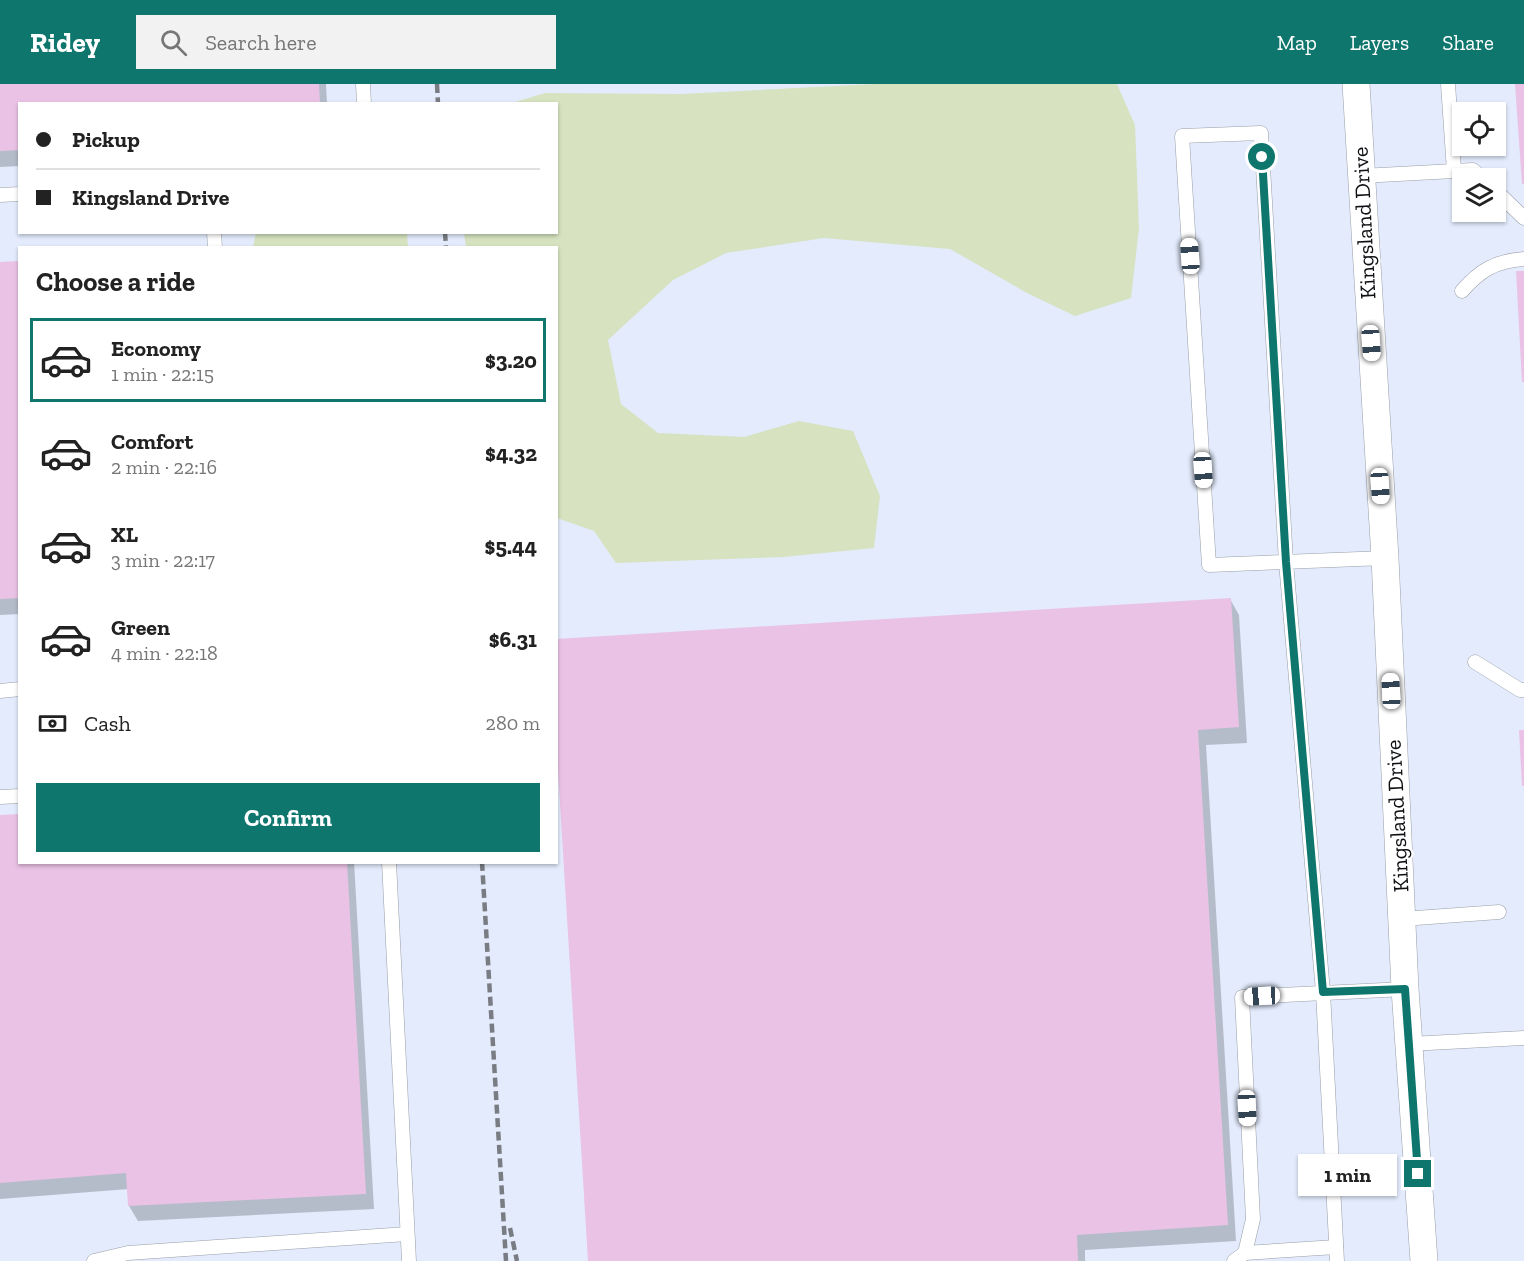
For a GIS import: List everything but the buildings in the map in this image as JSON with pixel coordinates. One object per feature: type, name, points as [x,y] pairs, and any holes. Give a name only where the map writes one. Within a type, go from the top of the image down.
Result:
[{"type":"street","name":"Kingsland Drive","points":[[1356,84],[1385,558],[1405,989],[1424,1261]]},
{"type":"lane","points":[[363,84],[364,102]]},
{"type":"lane","points":[[1448,84],[1454,168]]},
{"type":"lane","points":[[1385,558],[1286,562],[1209,565],[1182,136],[1261,133],[1286,562],[1323,992],[1336,1254],[1239,1257],[1253,1219],[1242,997],[1323,992],[1405,989]]},
{"type":"lane","points":[[1361,176],[1452,171]]},
{"type":"lane","points":[[0,195],[18,194]]},
{"type":"lane","points":[[1506,201],[1524,218]]},
{"type":"lane","points":[[1462,291],[1477,274],[1502,260],[1524,259]]},
{"type":"lane","points":[[1475,662],[1520,690],[1524,690]]},
{"type":"lane","points":[[0,691],[18,689]]},
{"type":"lane","points":[[0,797],[18,796]]},
{"type":"lane","points":[[389,864],[409,1261]]},
{"type":"lane","points":[[1402,919],[1498,912]]},
{"type":"lane","points":[[1409,1044],[1524,1038]]},
{"type":"lane","points":[[94,1261],[128,1253],[407,1234]]},
{"type":"shaded area","points":[[0,84],[1524,84],[1524,1261],[0,1261]]},
{"type":"green space","points":[[874,84],[1117,84],[1135,125],[1139,228],[1131,298],[1075,316],[1027,293],[950,249],[824,238],[726,253],[673,280],[608,340],[621,404],[658,433],[744,437],[799,421],[853,431],[880,496],[874,548],[783,557],[616,563],[594,531],[558,518],[558,246],[466,246],[464,234],[558,234],[558,102],[515,102],[545,93],[682,94]]},
{"type":"green space","points":[[256,234],[407,234],[408,246],[253,246]]},
{"type":"railway","points":[[437,84],[438,102]]},
{"type":"railway","points":[[445,234],[446,246]]},
{"type":"railway","points":[[482,864],[506,1261]]},
{"type":"railway","points":[[510,1228],[517,1261]]},
{"type":"route","points":[[1262,157],[1286,562],[1323,992],[1405,989],[1418,1174]]}]
